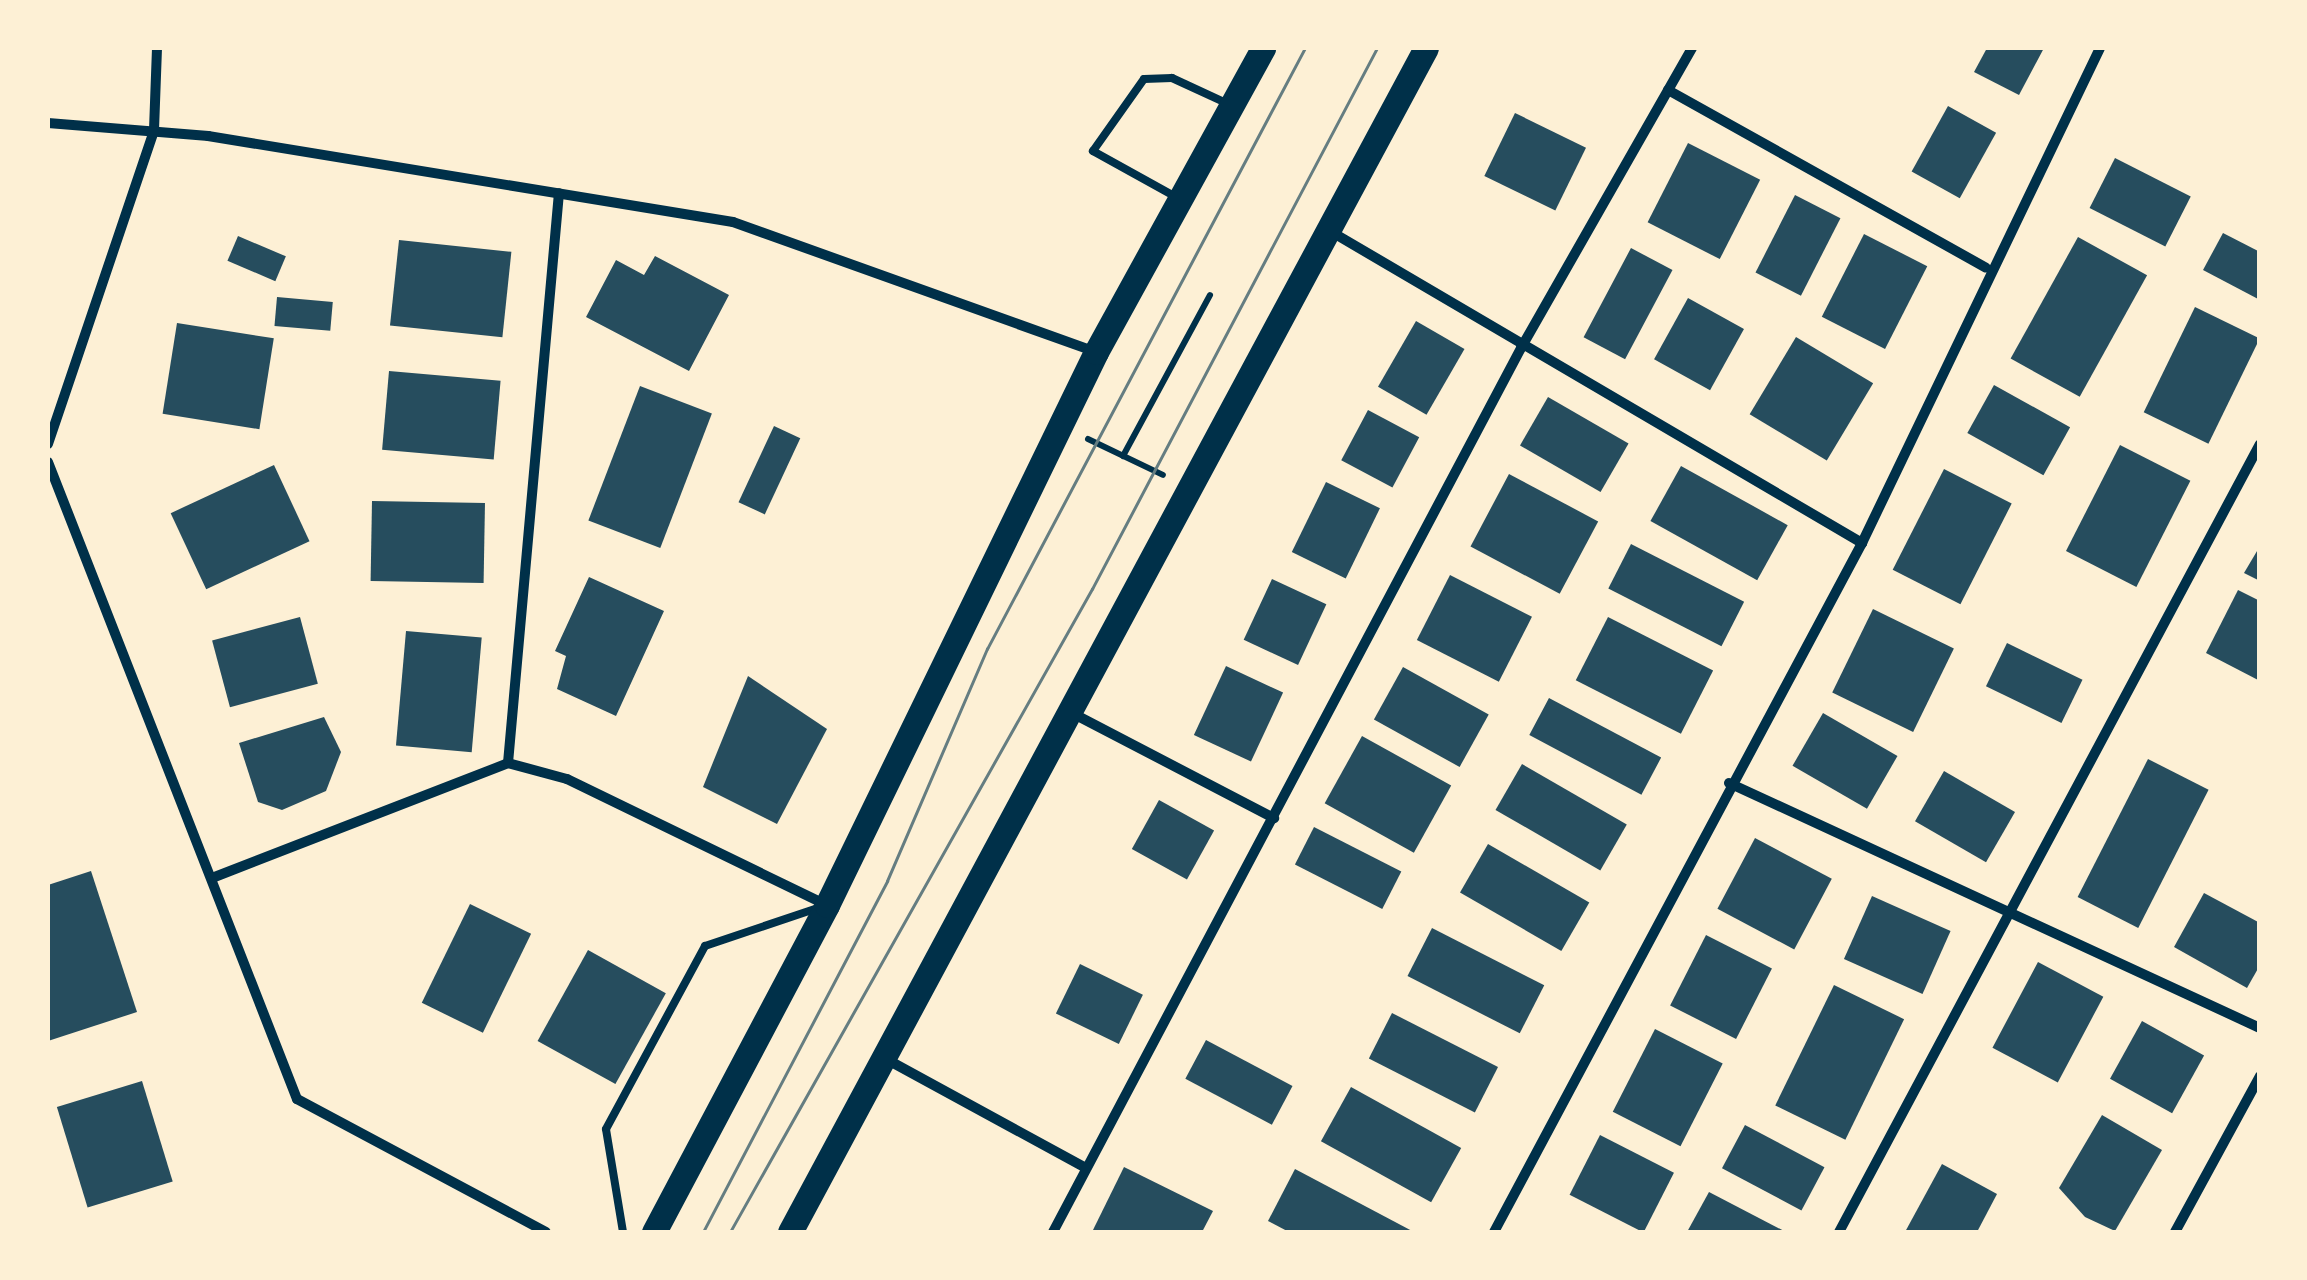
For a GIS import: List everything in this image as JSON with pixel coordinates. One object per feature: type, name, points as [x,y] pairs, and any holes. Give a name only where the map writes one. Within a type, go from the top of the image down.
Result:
[{"type":"main road","points":[[654,1232],[826,905],[1096,352],[1263,48]]},
{"type":"main road","points":[[790,1232],[881,1056],[1072,713],[1426,48]]},
{"type":"street","points":[[48,444],[154,130],[157,48]]},
{"type":"street","points":[[1053,1232],[1521,348],[1692,48]]},
{"type":"street","points":[[1494,1232],[1729,783],[1862,542],[1986,268],[2100,48]]},
{"type":"street","points":[[1668,90],[1986,268]]},
{"type":"street","points":[[48,123],[154,130],[733,222],[1096,352]]},
{"type":"street","points":[[508,763],[559,193]]},
{"type":"street","points":[[1330,231],[1521,348],[1862,542]]},
{"type":"street","points":[[1840,1232],[2260,444]]},
{"type":"street","points":[[48,462],[296,1099],[546,1232]]},
{"type":"street","points":[[1072,713],[1274,818]]},
{"type":"street","points":[[212,878],[508,763],[567,779],[826,905]]},
{"type":"street","points":[[1729,783],[2260,1028]]},
{"type":"street","points":[[881,1056],[1086,1168]]},
{"type":"street","points":[[2175,1232],[2260,1076]]},
{"type":"lane","points":[[1180,199],[1094,150],[1144,79],[1172,78],[1231,106]]},
{"type":"lane","points":[[623,1232],[606,1129],[705,946],[826,905]]},
{"type":"path","points":[[1123,456],[1210,295]]},
{"type":"path","points":[[1060,426],[1192,489]]},
{"type":"building","points":[[1987,48],[2044,48],[2019,95],[1974,72]]},
{"type":"building","points":[[1948,106],[1996,133],[1960,198],[1912,172]]},
{"type":"building","points":[[1515,113],[1586,148],[1555,211],[1484,176]]},
{"type":"building","points":[[1688,143],[1760,180],[1720,259],[1648,222]]},
{"type":"building","points":[[2115,158],[2191,197],[2165,246],[2090,208]]},
{"type":"building","points":[[1795,195],[1840,218],[1801,296],[1756,273]]},
{"type":"building","points":[[2223,233],[2260,252],[2260,300],[2203,270]]},
{"type":"building","points":[[1864,234],[1927,266],[1885,349],[1822,317]]},
{"type":"building","points":[[238,236],[286,256],[275,281],[227,261]]},
{"type":"building","points":[[2078,237],[2147,275],[2080,397],[2011,359]]},
{"type":"building","points":[[399,240],[511,252],[502,337],[390,326]]},
{"type":"building","points":[[1631,248],[1672,270],[1625,359],[1584,337]]},
{"type":"building","points":[[655,256],[729,295],[689,371],[586,317],[616,260],[644,275]]},
{"type":"building","points":[[277,297],[333,302],[330,331],[274,326]]},
{"type":"building","points":[[1688,298],[1744,329],[1710,390],[1654,359]]},
{"type":"building","points":[[2195,307],[2260,339],[2208,444],[2144,412]]},
{"type":"building","points":[[1416,321],[1464,349],[1426,415],[1378,387]]},
{"type":"building","points":[[177,323],[274,338],[259,429],[163,414]]},
{"type":"building","points":[[1796,337],[1873,383],[1827,460],[1750,414]]},
{"type":"building","points":[[389,371],[501,381],[494,459],[382,450]]},
{"type":"building","points":[[1994,385],[2070,427],[2043,475],[1967,433]]},
{"type":"building","points":[[640,386],[712,414],[660,548],[588,520]]},
{"type":"building","points":[[1548,397],[1629,444],[1601,492],[1520,445]]},
{"type":"building","points":[[1368,410],[1419,437],[1392,488],[1341,460]]},
{"type":"building","points":[[774,426],[800,438],[765,514],[739,502]]},
{"type":"building","points":[[2120,445],[2190,481],[2136,587],[2066,551]]},
{"type":"building","points":[[274,465],[309,541],[206,589],[171,513]]},
{"type":"building","points":[[1681,466],[1788,525],[1757,580],[1650,521]]},
{"type":"building","points":[[1944,469],[2012,504],[1960,604],[1893,570]]},
{"type":"building","points":[[1509,474],[1598,521],[1560,594],[1471,546]]},
{"type":"building","points":[[1326,482],[1380,508],[1346,578],[1292,552]]},
{"type":"building","points":[[372,501],[485,503],[484,583],[371,581]]},
{"type":"building","points":[[1631,544],[1744,602],[1721,646],[1608,589]]},
{"type":"building","points":[[2260,546],[2260,581],[2244,573]]},
{"type":"building","points":[[1450,575],[1532,617],[1499,682],[1417,640]]},
{"type":"building","points":[[589,577],[664,611],[616,716],[557,689],[566,656],[555,651]]},
{"type":"building","points":[[1272,579],[1326,604],[1298,665],[1244,640]]},
{"type":"building","points":[[2238,590],[2260,601],[2260,681],[2206,653]]},
{"type":"building","points":[[1873,609],[1954,648],[1913,732],[1832,693]]},
{"type":"building","points":[[300,617],[318,684],[230,707],[212,641]]},
{"type":"building","points":[[1608,617],[1713,671],[1681,734],[1576,680]]},
{"type":"building","points":[[406,631],[482,638],[472,752],[396,746]]},
{"type":"building","points":[[2007,643],[2082,680],[2061,723],[1986,686]]},
{"type":"building","points":[[1226,666],[1283,693],[1251,762],[1194,735]]},
{"type":"building","points":[[1403,667],[1489,715],[1460,767],[1374,719]]},
{"type":"building","points":[[748,676],[827,729],[777,824],[703,787]]},
{"type":"building","points":[[1549,698],[1661,758],[1641,795],[1529,735]]},
{"type":"building","points":[[1823,713],[1897,756],[1867,809],[1792,766]]},
{"type":"building","points":[[324,717],[341,752],[326,791],[282,810],[258,802],[239,743]]},
{"type":"building","points":[[1362,736],[1451,785],[1414,853],[1325,803]]},
{"type":"building","points":[[2148,759],[2209,790],[2138,928],[2078,897]]},
{"type":"building","points":[[1522,764],[1627,825],[1600,870],[1496,810]]},
{"type":"building","points":[[1944,771],[2015,812],[1986,862],[1915,821]]},
{"type":"building","points":[[1159,800],[1214,831],[1187,880],[1132,849]]},
{"type":"building","points":[[1314,827],[1401,871],[1382,909],[1295,864]]},
{"type":"building","points":[[1755,838],[1832,879],[1794,949],[1717,909]]},
{"type":"building","points":[[1488,844],[1589,902],[1561,951],[1460,892]]},
{"type":"building","points":[[91,871],[137,1012],[48,1041],[48,885]]},
{"type":"building","points":[[2204,893],[2260,923],[2260,965],[2247,988],[2174,947]]},
{"type":"building","points":[[1872,896],[1951,931],[1923,994],[1844,959]]},
{"type":"building","points":[[470,904],[531,934],[483,1033],[422,1003]]},
{"type":"building","points":[[1432,928],[1544,985],[1520,1033],[1407,976]]},
{"type":"building","points":[[1706,935],[1772,969],[1736,1039],[1670,1005]]},
{"type":"building","points":[[588,950],[666,993],[615,1084],[538,1041]]},
{"type":"building","points":[[2038,962],[2103,997],[2058,1082],[1992,1048]]},
{"type":"building","points":[[1080,964],[1143,995],[1119,1044],[1056,1013]]},
{"type":"building","points":[[1834,985],[1904,1019],[1845,1140],[1775,1105]]},
{"type":"building","points":[[1392,1013],[1498,1067],[1475,1112],[1369,1058]]},
{"type":"building","points":[[2142,1021],[2204,1055],[2172,1113],[2110,1079]]},
{"type":"building","points":[[1655,1029],[1723,1064],[1680,1146],[1613,1112]]},
{"type":"building","points":[[1206,1040],[1293,1086],[1272,1125],[1185,1079]]},
{"type":"building","points":[[142,1081],[173,1181],[88,1207],[57,1107]]},
{"type":"building","points":[[1351,1087],[1461,1148],[1431,1202],[1321,1141]]},
{"type":"building","points":[[2102,1115],[2162,1150],[2115,1231],[2085,1217],[2059,1188]]},
{"type":"building","points":[[1745,1125],[1824,1167],[1801,1211],[1722,1168]]},
{"type":"building","points":[[1600,1135],[1674,1173],[1644,1232],[1570,1195]]},
{"type":"building","points":[[1942,1164],[1997,1194],[1977,1232],[1905,1232]]},
{"type":"building","points":[[1124,1167],[1213,1211],[1202,1232],[1092,1232]]},
{"type":"building","points":[[1295,1169],[1414,1232],[1289,1232],[1268,1221]]},
{"type":"building","points":[[1709,1192],[1786,1232],[1687,1232]]},
{"type":"tram line","points":[[703,1232],[887,881],[987,649],[1305,48]]},
{"type":"tram line","points":[[730,1232],[1092,589],[1377,48]]}]
